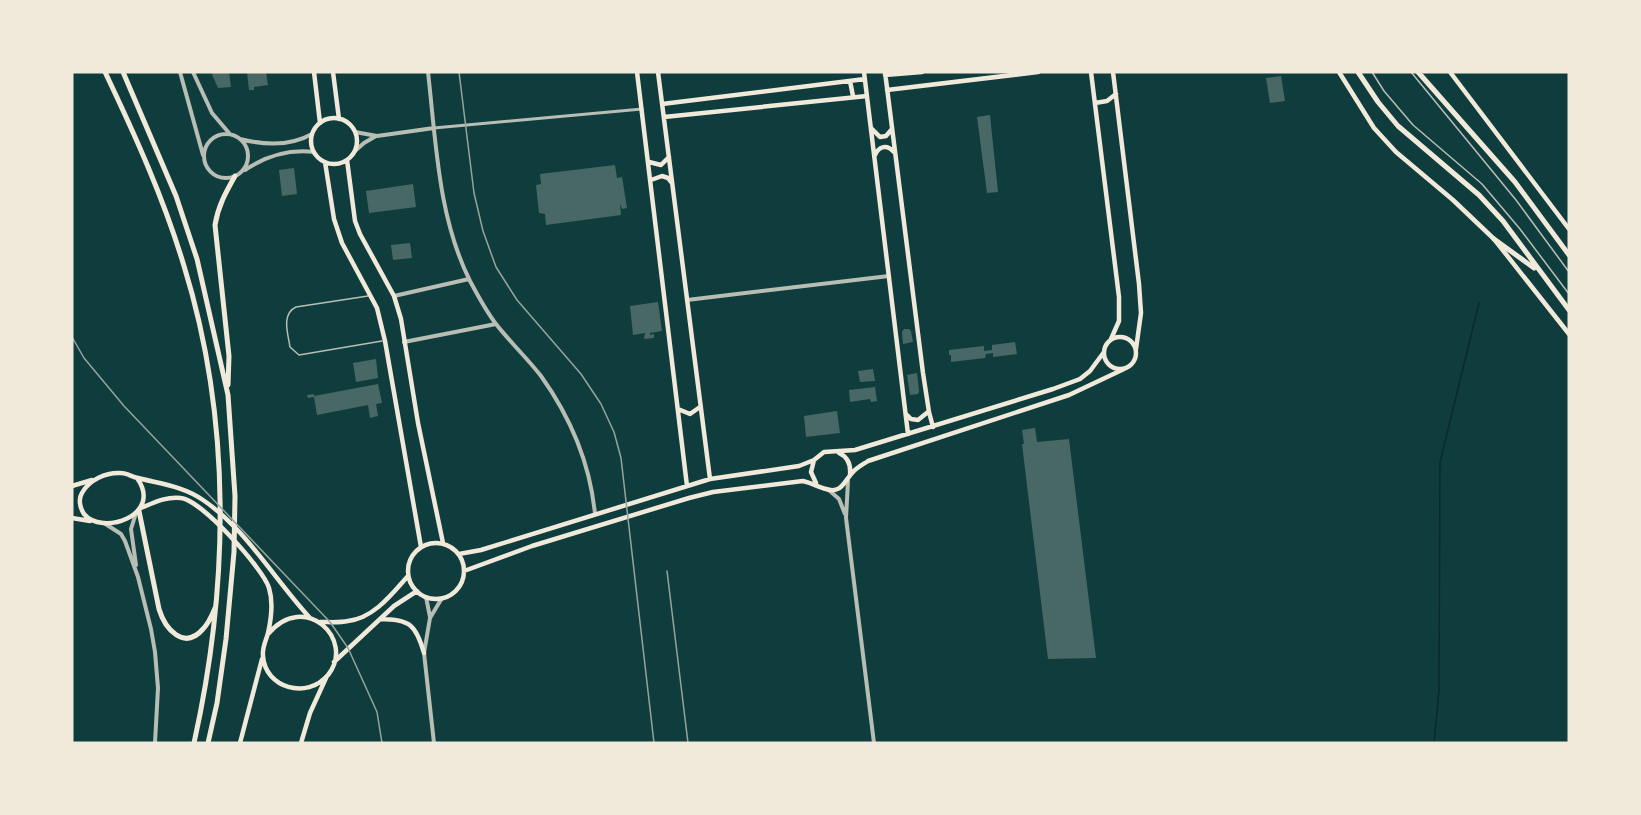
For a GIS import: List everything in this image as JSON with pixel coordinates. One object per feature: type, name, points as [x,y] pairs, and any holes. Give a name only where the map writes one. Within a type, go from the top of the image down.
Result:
[{"type":"highway","points":[[105,72],[163,204],[184,267],[207,362],[215,419],[221,482],[217,603],[204,699],[194,743]]},
{"type":"highway","points":[[123,72],[176,196],[197,259],[228,395]]},
{"type":"highway","points":[[1418,72],[1515,182],[1569,255]]},
{"type":"highway","points":[[1358,73],[1398,126],[1479,195],[1503,220],[1569,310]]},
{"type":"highway","points":[[208,743],[217,704],[226,639],[234,552],[235,496],[228,395],[229,356],[215,225],[217,211],[235,176]]},
{"type":"highway","points":[[1494,240],[1540,272]]},
{"type":"highway","points":[[138,511],[162,621],[168,629],[180,637],[188,637],[202,631],[217,603]]},
{"type":"main road","points":[[314,72],[320,123]]},
{"type":"main road","points":[[333,72],[339,119]]},
{"type":"main road","points":[[637,72],[687,486]]},
{"type":"main road","points":[[658,72],[710,479]]},
{"type":"main road","points":[[864,72],[908,434]]},
{"type":"main road","points":[[922,72],[885,74],[929,412],[933,427]]},
{"type":"main road","points":[[887,90],[1038,72]]},
{"type":"main road","points":[[459,554],[481,550],[710,479],[785,470],[814,460],[824,452],[855,450],[1053,389],[1080,379],[1090,372],[1104,352],[1119,321],[1119,297],[1091,72]]},
{"type":"main road","points":[[850,475],[868,461],[1070,395],[1124,369],[1135,359],[1141,313],[1139,284],[1113,72]]},
{"type":"main road","points":[[1339,72],[1374,128],[1396,152],[1453,200],[1494,240],[1569,334]]},
{"type":"main road","points":[[1450,72],[1569,229]]},
{"type":"main road","points":[[662,104],[865,79]]},
{"type":"main road","points":[[850,81],[853,96]]},
{"type":"main road","points":[[757,92],[759,106]]},
{"type":"main road","points":[[1095,104],[1107,101],[1116,94]]},
{"type":"main road","points":[[664,117],[867,96]]},
{"type":"main road","points":[[330,119],[339,119],[351,126],[355,132],[355,151],[347,160],[336,164],[325,162],[314,153],[312,134],[320,123],[330,119]]},
{"type":"main road","points":[[870,127],[880,137],[886,136],[892,129]]},
{"type":"main road","points":[[874,158],[878,150],[884,147],[889,148],[895,155]]},
{"type":"main road","points":[[649,162],[661,165],[669,157]]},
{"type":"main road","points":[[347,160],[353,209],[360,234],[394,296],[443,543]]},
{"type":"main road","points":[[325,162],[334,219],[342,243],[377,308],[385,341],[420,547]]},
{"type":"main road","points":[[651,180],[658,176],[665,177],[672,184]]},
{"type":"main road","points":[[1111,339],[1126,338],[1134,344],[1136,349]]},
{"type":"main road","points":[[1104,352],[1104,357],[1110,366],[1124,369]]},
{"type":"main road","points":[[678,409],[690,414],[700,407]]},
{"type":"main road","points":[[906,414],[911,419],[918,420],[929,412]]},
{"type":"main road","points":[[464,571],[532,546],[702,495],[791,481],[816,483],[829,490],[840,488],[848,481],[850,475],[849,464],[843,454],[837,452]]},
{"type":"main road","points":[[814,460],[811,472],[816,483]]},
{"type":"main road","points":[[72,486],[121,473],[177,487],[204,500],[229,522],[310,618]]},
{"type":"main road","points":[[137,478],[144,498],[138,511]]},
{"type":"main road","points":[[95,479],[83,490],[80,502],[84,514],[89,519],[101,523]]},
{"type":"main road","points":[[72,518],[101,523],[127,518],[164,500],[182,498],[200,508],[249,557],[269,586],[271,603],[268,634]]},
{"type":"main road","points":[[319,622],[348,621],[375,610],[408,576],[410,560],[420,547],[429,543],[443,543],[452,547],[459,554],[464,571],[463,580],[458,588],[451,595],[442,598],[426,597],[417,591],[408,576]]},
{"type":"main road","points":[[334,662],[394,606],[417,591]]},
{"type":"main road","points":[[301,743],[310,713],[327,677],[334,662],[333,639],[319,622],[298,616],[286,618],[268,634],[263,645],[266,668],[282,685],[294,689],[306,689],[327,677]]},
{"type":"main road","points":[[380,619],[405,621],[414,628],[424,653]]},
{"type":"main road","points":[[240,743],[263,656]]},
{"type":"street","points":[[180,72],[208,170],[220,177],[235,176],[260,160],[275,155],[301,151],[314,153]]},
{"type":"street","points":[[193,72],[213,113],[229,134]]},
{"type":"street","points":[[428,72],[446,209],[453,238],[469,279],[496,324],[540,375],[569,422],[587,466],[596,514]]},
{"type":"street","points":[[355,132],[377,136],[434,128],[642,109]]},
{"type":"street","points":[[205,163],[205,148],[209,141],[222,134],[260,143],[300,140],[312,134]]},
{"type":"street","points":[[355,151],[377,136]]},
{"type":"street","points":[[240,139],[248,158],[241,171]]},
{"type":"street","points":[[687,300],[889,276]]},
{"type":"street","points":[[394,296],[469,279]]},
{"type":"street","points":[[404,342],[496,324]]},
{"type":"street","points":[[848,481],[846,518],[874,743]]},
{"type":"street","points":[[829,490],[839,499],[846,518]]},
{"type":"street","points":[[138,511],[131,529],[138,577],[155,652],[158,688],[155,743]]},
{"type":"street","points":[[101,523],[121,534],[138,577]]},
{"type":"street","points":[[426,597],[430,618],[424,653],[434,743]]},
{"type":"street","points":[[430,618],[442,598]]},
{"type":"lane","points":[[1372,72],[1384,91],[1413,125],[1482,184],[1520,229],[1569,294]]},
{"type":"lane","points":[[1411,72],[1516,201],[1569,272]]},
{"type":"lane","points":[[372,295],[291,309],[286,318],[290,347],[299,355],[385,341]]},
{"type":"building","points":[[211,72],[229,72],[231,87],[218,88]]},
{"type":"building","points":[[247,72],[266,72],[268,85],[249,90]]},
{"type":"building","points":[[1281,76],[1285,101],[1270,103],[1266,78]]},
{"type":"building","points":[[990,115],[998,192],[987,193],[977,117]]},
{"type":"building","points":[[615,165],[617,178],[622,177],[627,208],[622,209],[620,204],[621,215],[546,225],[545,214],[539,213],[536,185],[541,184],[540,174]]},
{"type":"building","points":[[294,168],[297,194],[282,196],[279,170]]},
{"type":"building","points":[[413,184],[416,207],[369,213],[366,191]]},
{"type":"building","points":[[410,243],[412,258],[393,260],[391,245]]},
{"type":"building","points":[[658,302],[662,331],[650,333],[650,335],[654,334],[654,338],[644,339],[645,333],[633,335],[630,306]]},
{"type":"building","points":[[904,329],[911,331],[913,342],[903,344]]},
{"type":"building","points":[[1015,342],[1017,354],[993,357],[993,353],[986,354],[985,358],[951,362],[951,355],[949,355],[949,350],[984,346],[984,351],[992,350],[992,345]]},
{"type":"building","points":[[376,359],[378,378],[356,382],[353,363]]},
{"type":"building","points":[[873,369],[875,381],[860,382],[858,371]]},
{"type":"building","points":[[917,373],[919,391],[918,394],[910,395],[907,375]]},
{"type":"building","points":[[378,384],[382,403],[376,404],[378,416],[370,418],[368,405],[317,415],[314,397],[308,398],[307,395],[314,394],[314,396]]},
{"type":"building","points":[[875,387],[877,401],[871,402],[870,399],[850,402],[849,390]]},
{"type":"building","points":[[837,411],[840,433],[806,437],[804,416]]},
{"type":"building","points":[[1035,428],[1037,442],[1069,439],[1096,658],[1048,659],[1022,444],[1024,444],[1022,430]]},
{"type":"waterway","points":[[1434,743],[1439,690],[1440,462],[1479,303]]},
{"type":"railway","points":[[459,72],[474,193],[483,231],[496,267],[517,300],[581,374],[601,404],[614,432],[621,458],[654,743]]},
{"type":"railway","points":[[72,337],[84,358],[124,406],[330,622],[348,648],[377,712],[382,743]]},
{"type":"railway","points":[[667,571],[688,743]]}]
